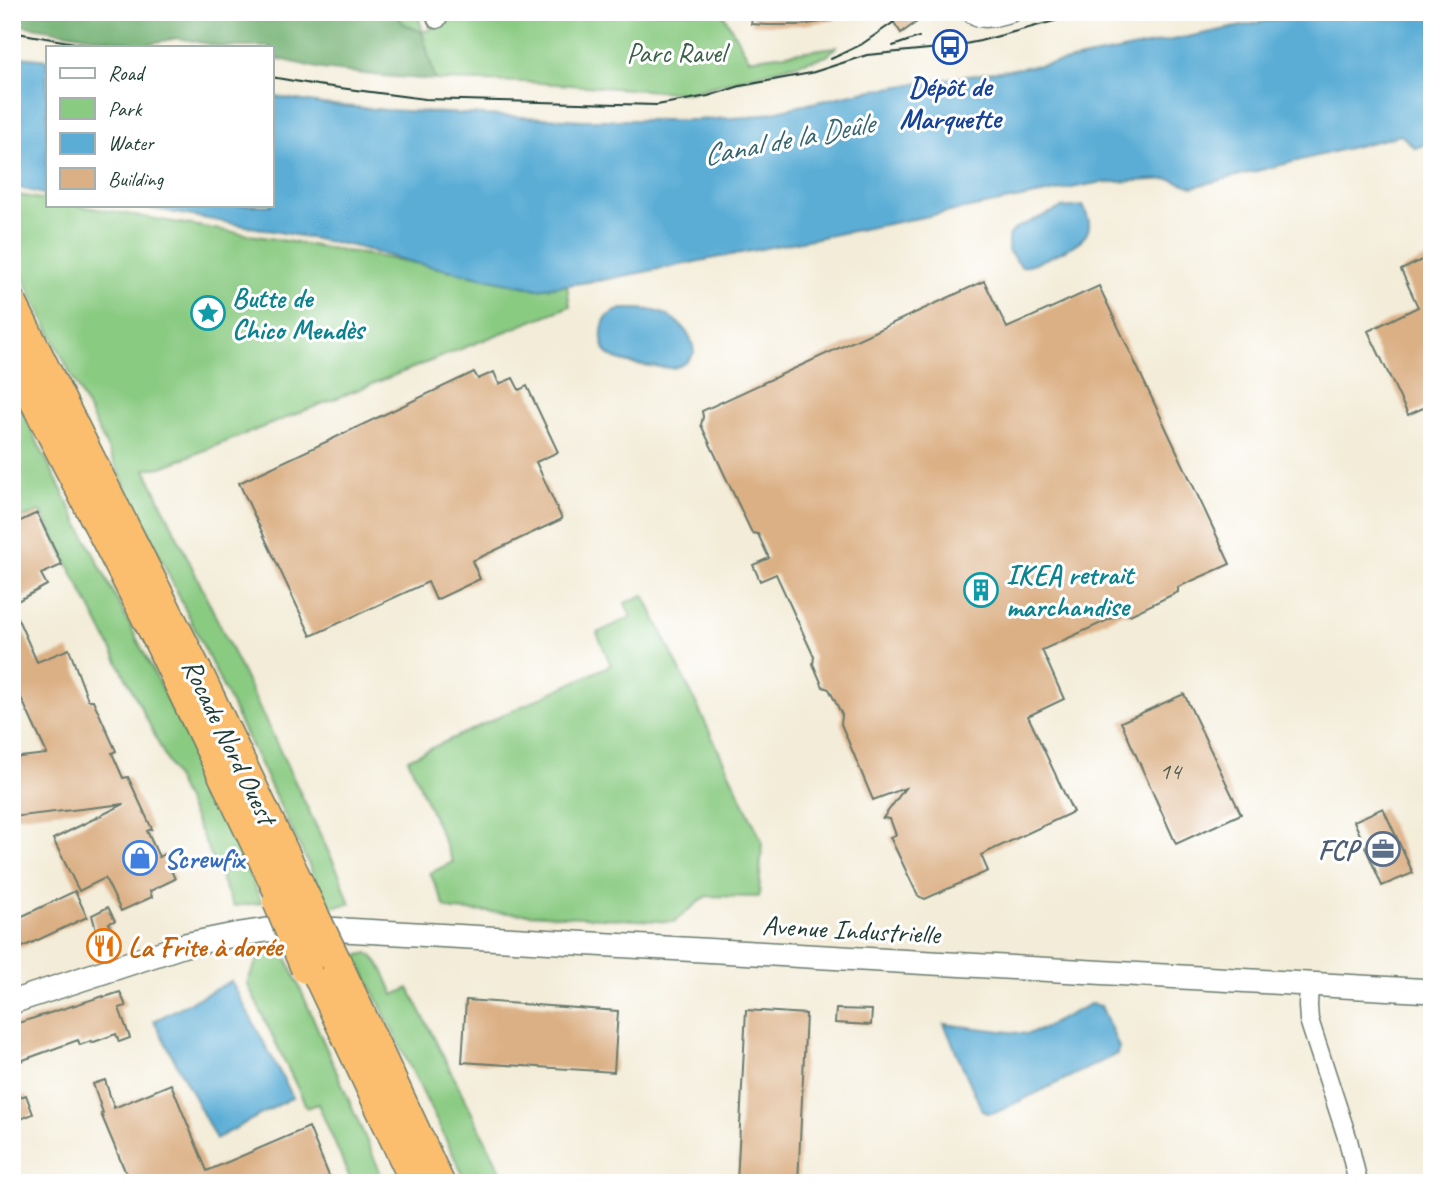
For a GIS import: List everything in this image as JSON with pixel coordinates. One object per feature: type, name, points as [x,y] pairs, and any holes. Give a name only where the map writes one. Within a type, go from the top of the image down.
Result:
[{"type":"highway","name":"Rocade Nord Ouest","points":[[12,304],[184,646],[286,893],[416,1183]]},
{"type":"highway","name":"Rocade Nord Ouest","points":[[12,356],[160,643],[249,828],[286,893]]},
{"type":"highway","name":"Rocade Nord Ouest","points":[[318,965],[439,1183]]},
{"type":"highway","points":[[318,965],[397,1183]]},
{"type":"street","points":[[972,14],[987,18],[1013,12]]},
{"type":"street","name":"Avenue Industrielle","points":[[12,1002],[176,947],[267,930],[334,929],[1432,991]]},
{"type":"street","points":[[1309,984],[1309,1020],[1348,1140],[1357,1183]]},
{"type":"green space","points":[[12,12],[393,12],[404,24],[422,32],[435,80],[322,69],[273,57],[273,46],[217,46],[178,38],[142,45],[12,24]]},
{"type":"green space","name":"Parc Ravel","points":[[393,12],[417,12],[423,32],[472,12],[722,12],[749,59],[836,47],[827,56],[688,93],[526,82],[435,80],[422,33],[404,24]]},
{"type":"green space","points":[[12,194],[46,200],[46,206],[80,206],[415,263],[537,289],[567,285],[570,306],[162,467],[145,469],[340,876],[350,904],[329,907],[12,255]]},
{"type":"green space","points":[[12,392],[196,756],[262,903],[233,906],[165,756],[41,512],[12,521]]},
{"type":"green space","points":[[644,595],[762,841],[759,897],[706,896],[674,922],[453,910],[445,907],[430,873],[453,862],[408,759],[611,665],[597,633],[631,617],[625,603]]},
{"type":"green space","points":[[282,947],[385,1183],[352,1183],[318,1104],[307,1108],[247,983],[262,949]]},
{"type":"green space","points":[[368,953],[381,967],[394,995],[409,988],[507,1183],[467,1183],[356,956]]},
{"type":"water","name":"Canal de la Deûle","points":[[1305,12],[1432,12],[1432,142],[1415,148],[1401,135],[1193,187],[1171,179],[1097,183],[603,280],[537,289],[415,263],[353,246],[138,206],[273,206],[273,96],[386,110],[583,120],[751,117],[861,92],[1067,61]]},
{"type":"water","points":[[12,56],[46,60],[46,195],[12,186]]},
{"type":"water","points":[[1083,206],[1089,226],[1087,233],[1076,244],[1022,267],[1008,251],[1008,237],[1016,228],[1061,208]]},
{"type":"water","points":[[622,309],[651,310],[669,316],[686,332],[694,353],[685,363],[673,368],[638,365],[612,357],[603,346],[603,327],[607,317]]},
{"type":"water","points":[[231,981],[293,1097],[216,1139],[154,1021]]},
{"type":"water","points":[[1090,1004],[1101,1006],[1119,1047],[1117,1054],[995,1113],[982,1110],[944,1024],[1026,1034],[1038,1031]]},
{"type":"building","points":[[753,12],[834,12],[835,20],[801,25],[751,24]]},
{"type":"building","points":[[887,12],[931,12],[901,33]]},
{"type":"building","points":[[1432,255],[1432,404],[1408,415],[1368,331],[1418,307],[1401,270]]},
{"type":"building","name":"IKEA retrait marchandise","points":[[984,281],[1007,328],[1099,286],[1230,564],[1178,587],[1178,592],[1130,615],[1123,613],[1042,650],[1064,699],[1028,716],[1073,812],[981,855],[988,871],[925,899],[918,896],[890,837],[896,835],[890,819],[883,818],[905,788],[873,800],[841,724],[842,715],[829,689],[823,687],[813,664],[814,657],[776,574],[760,581],[753,565],[769,558],[758,534],[752,533],[701,425],[702,411]]},
{"type":"building","points":[[474,372],[478,379],[494,372],[499,384],[513,378],[519,390],[527,386],[558,452],[536,462],[562,519],[472,561],[480,579],[436,600],[428,582],[311,636],[239,483]]},
{"type":"building","points":[[37,513],[62,565],[41,574],[47,585],[12,604],[12,525]]},
{"type":"building","points":[[12,606],[37,662],[69,649],[88,700],[93,700],[116,751],[112,753],[123,778],[128,777],[152,829],[147,831],[159,857],[164,854],[175,879],[150,891],[152,897],[121,911],[105,878],[79,891],[53,839],[124,804],[12,817],[12,758],[47,754],[12,678]]},
{"type":"building","points":[[1184,694],[1241,814],[1176,844],[1121,722]]},
{"type":"building","points":[[1383,808],[1413,873],[1382,886],[1354,821]]},
{"type":"building","points":[[75,891],[87,917],[21,948],[12,929],[12,921]]},
{"type":"building","points":[[108,907],[115,921],[109,923],[112,935],[98,938],[92,915]]},
{"type":"building","points":[[120,992],[126,1006],[119,1008],[130,1038],[119,1042],[116,1034],[80,1045],[78,1040],[12,1064],[12,1025]]},
{"type":"building","points":[[466,1000],[618,1011],[614,1072],[462,1062]]},
{"type":"building","points":[[836,1009],[872,1010],[871,1025],[835,1023]]},
{"type":"building","points":[[746,1010],[806,1014],[798,1183],[737,1183]]},
{"type":"building","points":[[105,1080],[114,1108],[171,1084],[207,1171],[309,1127],[332,1183],[130,1183],[101,1114],[103,1113],[93,1084]]},
{"type":"building","points":[[26,1095],[33,1114],[16,1121],[12,1100]]},
{"type":"tram line","points":[[273,77],[425,99],[657,105],[811,73],[867,55],[950,47],[980,41],[1088,12]]},
{"type":"tram line","points":[[831,59],[862,44],[894,22]]},
{"type":"tram line","points":[[12,32],[91,46]]},
{"type":"tram line","points":[[893,46],[919,37]]},
{"type":"place","name":"Dépôt de Marquette","points":[[950,47]]},
{"type":"place","name":"Butte de Chico Mendès","points":[[208,313]]},
{"type":"place","name":"IKEA retrait marchandise","points":[[981,590]]},
{"type":"place","name":"FCP","points":[[1383,849]]},
{"type":"place","name":"Screwfix","points":[[140,858]]},
{"type":"place","name":"La Frite à dorée","points":[[104,946]]}]
